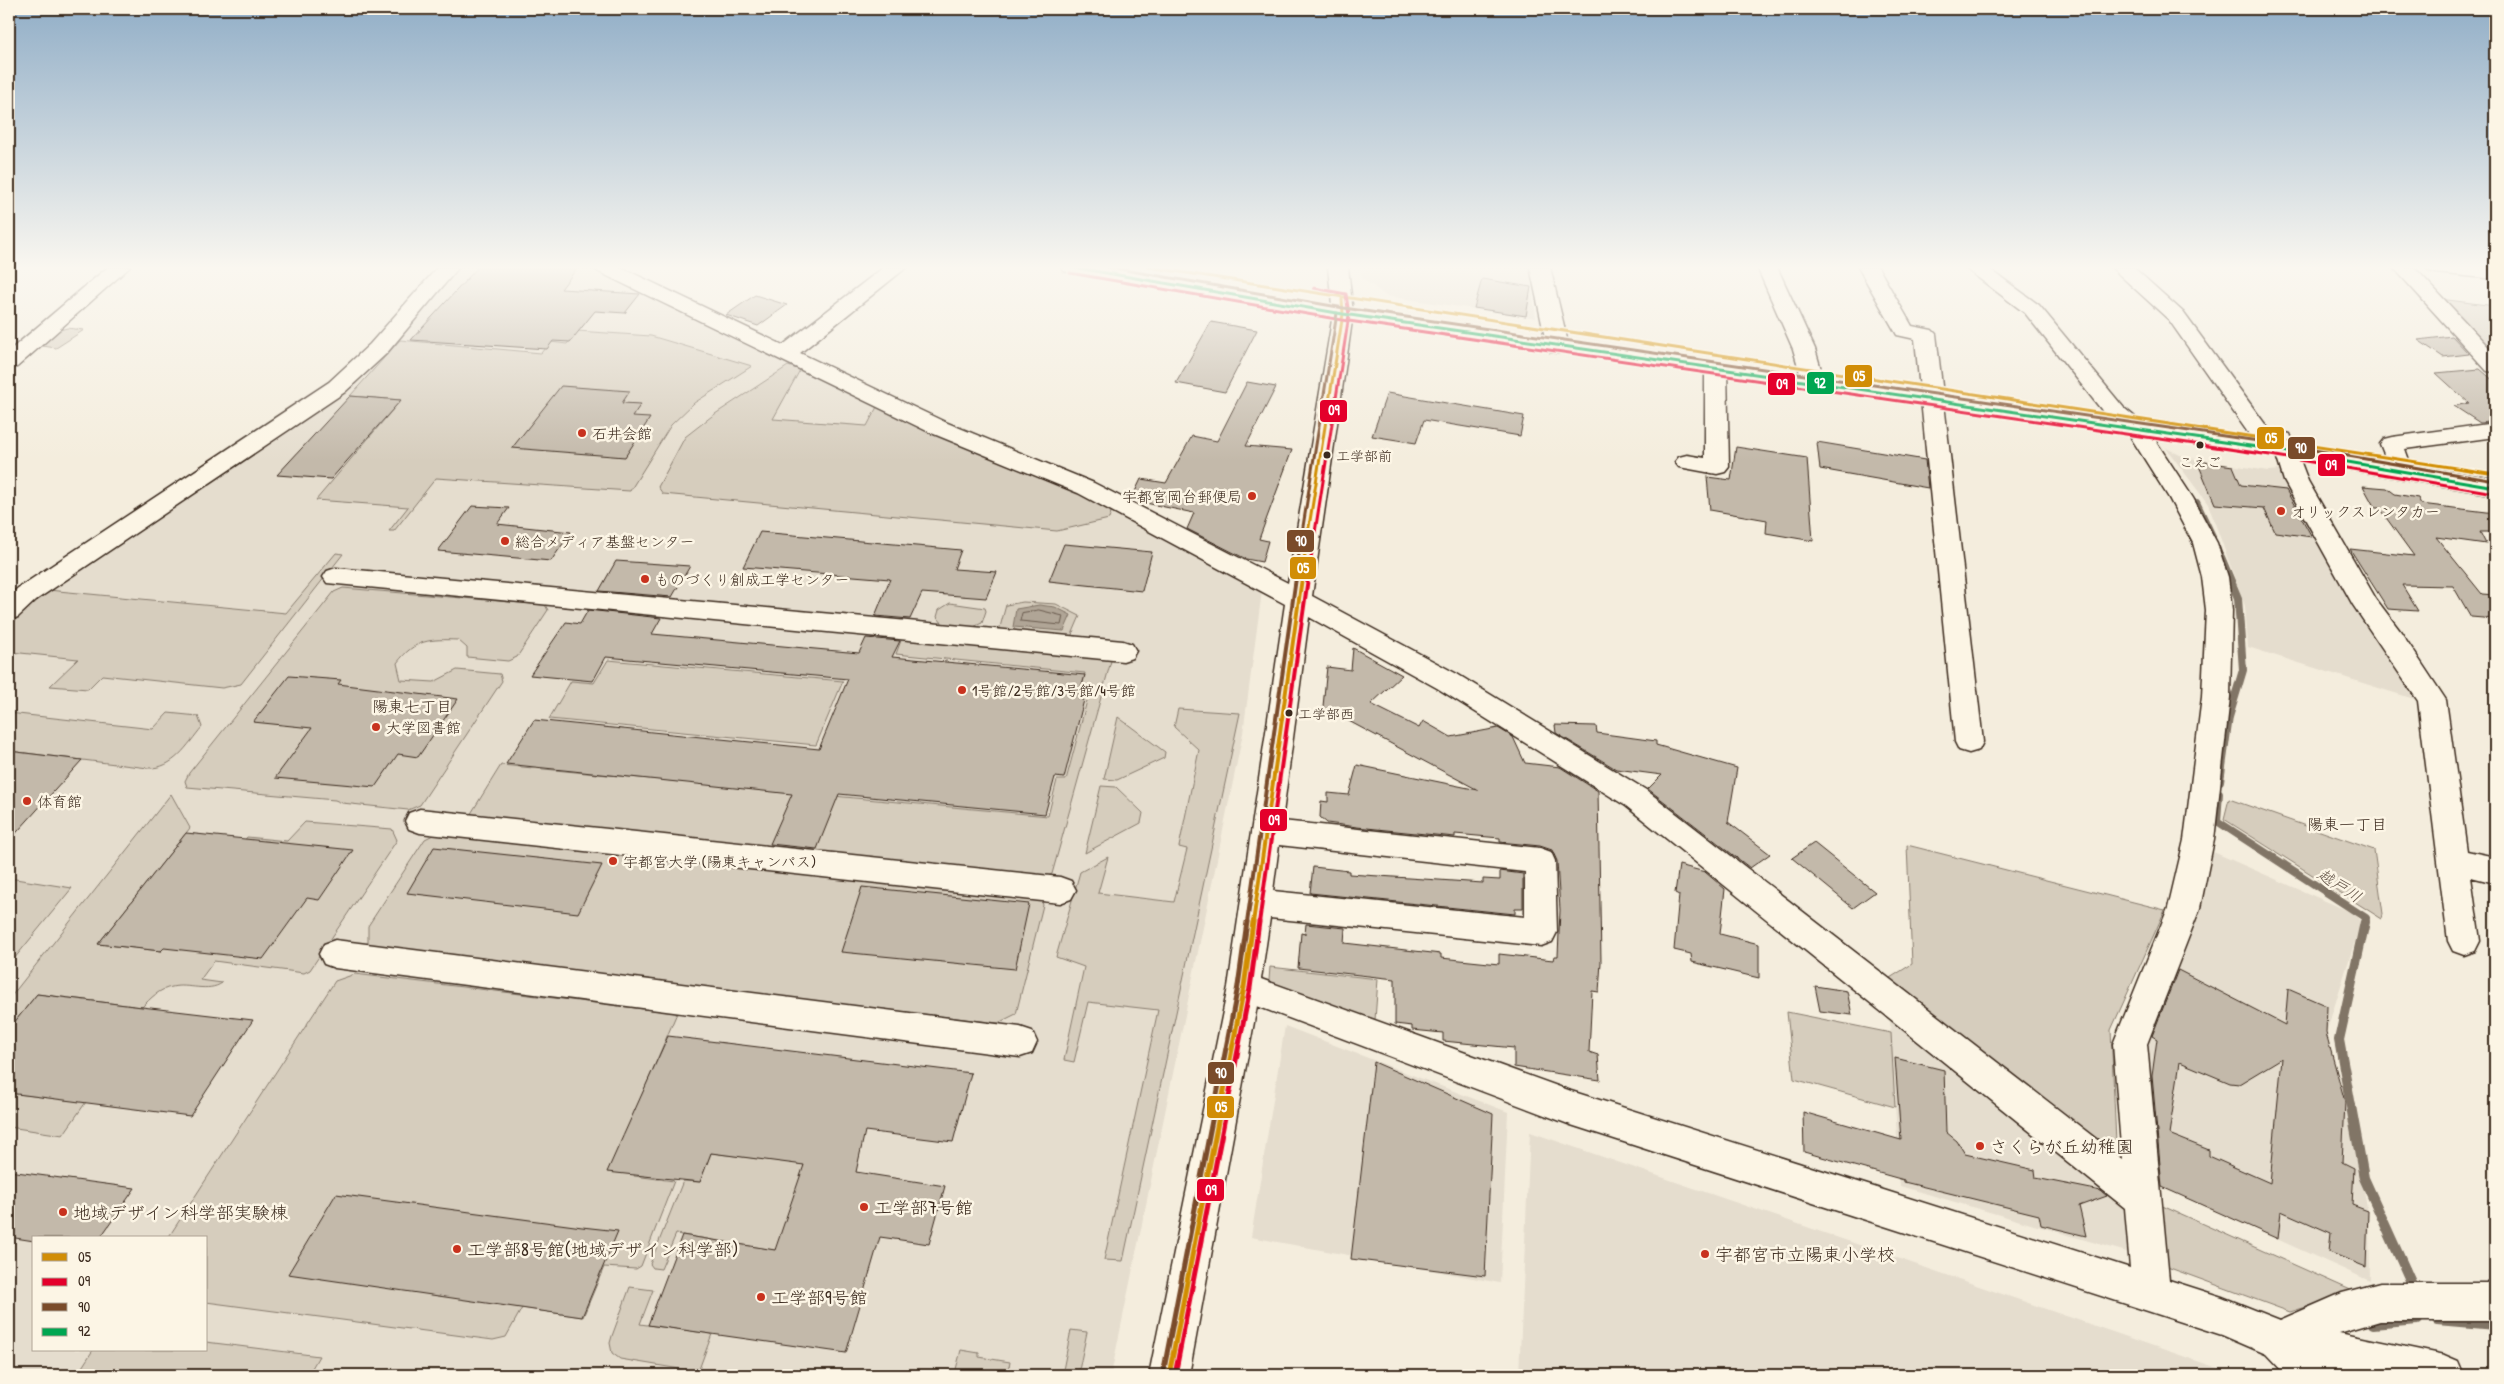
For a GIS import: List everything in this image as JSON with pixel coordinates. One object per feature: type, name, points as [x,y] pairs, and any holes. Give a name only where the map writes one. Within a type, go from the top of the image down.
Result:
[{"type":"main road","points":[[9,362],[45,332]]},
{"type":"main road","points":[[15,598],[271,433],[337,387],[378,349],[393,332]]},
{"type":"main road","points":[[741,332],[937,427],[1086,488],[1300,600],[1447,681],[1636,798],[2142,1198]]},
{"type":"main road","points":[[786,353],[814,332]]},
{"type":"main road","points":[[1169,1375],[1244,987],[1339,332]]},
{"type":"main road","points":[[1502,332],[1931,393],[2146,432],[2275,444]]},
{"type":"main road","points":[[1555,332],[1557,340]]},
{"type":"main road","points":[[1796,332],[1804,349],[1812,376]]},
{"type":"main road","points":[[1908,332],[1924,334],[1969,742]]},
{"type":"main road","points":[[2050,332],[2116,412],[2146,432],[2205,543],[2215,577],[2219,610],[2216,697],[2199,840],[2184,908],[2130,1044],[2151,1293]]},
{"type":"main road","points":[[2188,332],[2275,444],[2366,605],[2392,639],[2432,700],[2464,941]]},
{"type":"main road","points":[[2467,332],[2491,356]]},
{"type":"main road","points":[[1557,340],[1716,369],[1812,376]]},
{"type":"main road","points":[[1687,462],[1717,466],[1716,369]]},
{"type":"main road","points":[[1931,393],[2116,412],[2275,444],[2398,464],[2495,474]]},
{"type":"main road","points":[[2398,464],[2392,444],[2495,430]]},
{"type":"main road","points":[[2398,464],[2495,487]]},
{"type":"main road","points":[[336,577],[1123,651]]},
{"type":"main road","points":[[420,821],[1060,890]]},
{"type":"main road","points":[[1257,903],[1541,932],[1540,861],[1267,831]]},
{"type":"main road","points":[[2453,860],[2495,870]]},
{"type":"main road","points":[[335,954],[1020,1042]]},
{"type":"main road","points":[[1244,987],[1571,1108],[2222,1316],[2280,1340],[2444,1375]]},
{"type":"main road","points":[[2280,1340],[2362,1306],[2406,1300],[2495,1302]]},
{"type":"main road","points":[[2280,1340],[2313,1375]]},
{"type":"shaded area","points":[[82,332],[56,348],[36,345],[50,333]]},
{"type":"shaded area","name":"宇都宮大学 (陽東キャンパス)","points":[[391,332],[733,332],[1046,477],[1262,591],[1243,733],[1111,1375],[9,1375],[9,620],[48,584],[321,404]]},
{"type":"shaded area","points":[[577,332],[651,336],[752,366],[694,403],[671,425],[630,491],[436,478],[394,531],[389,531],[408,507],[316,500],[401,400],[350,396],[400,340],[541,353],[550,342],[567,344]]},
{"type":"shaded area","points":[[2471,332],[2495,332],[2495,347],[2483,344]]},
{"type":"shaded area","points":[[788,366],[800,370],[773,419],[867,426],[879,403],[1112,509],[1109,519],[1057,531],[663,494],[658,487],[685,437],[712,416]]},
{"type":"shaded area","points":[[2166,448],[2184,457],[2268,471],[2281,470],[2417,700],[2248,647],[2245,606],[2208,504]]},
{"type":"shaded area","points":[[336,553],[343,554],[241,684],[222,688],[102,675],[88,689],[50,686],[78,659],[11,652],[9,654],[9,626],[48,590],[286,613]]},
{"type":"shaded area","points":[[343,588],[545,605],[548,610],[517,657],[508,661],[467,657],[467,648],[458,640],[439,640],[417,645],[410,649],[397,663],[401,680],[434,682],[457,670],[500,674],[502,681],[420,805],[408,810],[342,803],[335,800],[187,787],[185,781],[189,773],[334,592]]},
{"type":"shaded area","points":[[1023,602],[1056,604],[1080,616],[1071,637],[999,631],[1006,605]]},
{"type":"shaded area","points":[[950,603],[985,608],[986,611],[982,623],[971,628],[944,625],[937,617],[939,610]]},
{"type":"shaded area","points":[[903,635],[1106,653],[1111,661],[1052,874],[1044,878],[467,820],[501,765],[1048,816],[1057,780],[1066,780],[1089,693],[1081,693],[1085,673],[896,654]]},
{"type":"shaded area","points":[[608,660],[843,681],[816,745],[549,719],[571,681],[594,683]]},
{"type":"shaded area","points":[[1178,709],[1240,713],[1123,1261],[1104,1260],[1158,1010],[1088,1002],[1074,1062],[1064,1060],[1084,967],[1056,957],[1080,872],[1108,857],[1098,893],[1174,902],[1187,849],[1179,847],[1199,750],[1174,727]]},
{"type":"shaded area","points":[[9,713],[153,729],[168,713],[198,716],[202,727],[173,760],[165,765],[148,768],[9,751]]},
{"type":"shaded area","points":[[1118,717],[1165,752],[1164,758],[1117,780],[1104,779]]},
{"type":"shaded area","points":[[1101,786],[1116,787],[1143,813],[1141,823],[1085,853]]},
{"type":"shaded area","points":[[171,794],[190,828],[98,944],[161,951],[247,837],[287,841],[305,822],[392,829],[397,840],[310,970],[304,973],[214,961],[200,980],[222,983],[204,988],[178,986],[167,988],[156,994],[142,1007],[37,994],[9,1029],[9,999]]},
{"type":"shaded area","points":[[2229,799],[2374,850],[2383,914],[2382,919],[2224,819]]},
{"type":"shaded area","points":[[441,831],[1040,897],[1043,905],[1016,1014],[998,1023],[368,947],[368,926],[425,839]]},
{"type":"shaded area","points":[[1907,845],[2165,910],[2111,1030],[2117,1165],[1882,983],[1912,964]]},
{"type":"shaded area","points":[[2211,851],[2353,913],[2361,922],[2326,1033],[2345,1102],[2369,1216],[2370,1281],[2157,1185],[2137,1043]]},
{"type":"shaded area","points":[[9,878],[72,888],[9,965]]},
{"type":"shaded area","points":[[1270,967],[1378,979],[1375,1020],[1271,982],[1269,980]]},
{"type":"shaded area","points":[[355,974],[677,1013],[630,1123],[657,1126],[634,1176],[674,1181],[641,1266],[636,1269],[604,1267],[583,1317],[522,1308],[506,1337],[493,1340],[208,1302],[208,1236],[169,1236],[335,981]]},
{"type":"shaded area","name":"さくらが丘幼稚園","points":[[1889,1005],[2119,1192],[2137,1255],[1900,1186]]},
{"type":"shaded area","points":[[1787,1012],[1891,1033],[1895,1107],[1794,1079]]},
{"type":"shaded area","points":[[1285,1026],[1508,1112],[1500,1283],[1251,1237]]},
{"type":"shaded area","points":[[9,1093],[86,1102],[63,1135],[9,1127]]},
{"type":"shaded area","name":"宇都宮市立陽東小学校","points":[[1530,1132],[2238,1375],[1519,1375]]},
{"type":"shaded area","points":[[711,1153],[804,1164],[792,1253],[676,1234],[661,1269],[653,1268],[650,1264],[683,1181],[700,1182]]},
{"type":"shaded area","points":[[2149,1200],[2355,1292],[2290,1312],[2159,1264]]},
{"type":"shaded area","points":[[630,1287],[653,1290],[640,1324],[712,1334],[698,1372],[620,1359],[612,1353],[610,1343]]},
{"type":"shaded area","points":[[1071,1330],[1087,1332],[1078,1375],[1062,1375]]},
{"type":"shaded area","points":[[208,1342],[319,1356],[308,1375],[77,1375],[92,1352],[208,1352]]},
{"type":"shaded area","points":[[961,1350],[979,1353],[979,1357],[1010,1362],[1008,1373],[1026,1375],[955,1373]]},
{"type":"water","points":[[1039,605],[1055,607],[1071,615],[1064,631],[1013,627],[1016,609]]},
{"type":"building","points":[[419,332],[578,332],[570,342],[553,341],[547,349],[411,340]]},
{"type":"building","points":[[1205,332],[1256,332],[1225,392],[1176,383]]},
{"type":"building","points":[[2452,336],[2469,354],[2443,357],[2418,340]]},
{"type":"building","points":[[2480,369],[2495,382],[2495,421],[2480,423],[2454,406],[2469,403],[2436,373]]},
{"type":"building","points":[[1247,382],[1276,387],[1246,446],[1292,450],[1259,539],[1268,541],[1262,562],[1246,559],[1187,529],[1194,513],[1131,500],[1141,479],[1166,483],[1192,436],[1217,441]]},
{"type":"building","name":"石井会館","points":[[561,386],[630,391],[622,403],[641,404],[632,417],[650,418],[625,457],[512,448]]},
{"type":"building","points":[[1387,393],[1524,416],[1520,436],[1424,420],[1416,443],[1372,436]]},
{"type":"building","points":[[350,396],[401,400],[331,479],[277,475]]},
{"type":"building","points":[[1817,442],[1925,460],[1928,488],[1820,469]]},
{"type":"building","points":[[1736,447],[1807,458],[1813,541],[1766,533],[1767,520],[1710,510],[1707,477],[1731,480]]},
{"type":"building","points":[[2197,461],[2233,466],[2241,485],[2286,490],[2312,537],[2275,532],[2264,508],[2215,504]]},
{"type":"building","points":[[2363,486],[2387,488],[2395,494],[2418,498],[2421,504],[2495,513],[2495,532],[2480,532],[2486,544],[2436,537],[2482,594],[2495,595],[2495,619],[2471,617],[2453,586],[2402,585],[2418,611],[2388,609],[2350,549],[2414,556],[2379,508],[2375,508]]},
{"type":"building","name":"総合メディア基盤センター","points":[[472,506],[509,508],[497,524],[571,532],[551,561],[438,551]]},
{"type":"building","points":[[760,532],[961,550],[954,569],[997,572],[986,598],[922,593],[910,619],[875,616],[890,579],[743,567]]},
{"type":"building","points":[[1064,544],[1152,552],[1142,591],[1049,581]]},
{"type":"building","name":"ものづくり創成工学センター","points":[[616,561],[690,566],[672,597],[599,591]]},
{"type":"building","name":"1号館/2号館/3号館/4号館","points":[[588,610],[661,618],[652,634],[859,653],[866,638],[900,641],[892,657],[1085,675],[1078,699],[1084,700],[1064,778],[1055,777],[1045,814],[839,794],[817,849],[770,844],[792,794],[506,764],[534,720],[819,749],[848,679],[606,657],[593,681],[530,675],[566,622],[580,624]]},
{"type":"building","points":[[1353,648],[1402,675],[1371,704],[1419,728],[1423,721],[1451,737],[1498,728],[1513,737],[1525,763],[1560,767],[1598,791],[1601,962],[1599,992],[1592,991],[1589,1052],[1598,1055],[1600,1080],[1514,1067],[1514,1048],[1443,1041],[1443,1033],[1412,1030],[1412,1026],[1395,1024],[1395,979],[1298,968],[1301,933],[1305,934],[1306,924],[1345,928],[1344,943],[1441,954],[1441,958],[1499,964],[1499,954],[1553,960],[1554,956],[1558,956],[1560,910],[1557,861],[1552,850],[1540,846],[1500,842],[1500,838],[1455,834],[1455,837],[1327,823],[1320,817],[1321,801],[1328,802],[1328,793],[1349,795],[1357,765],[1478,790],[1343,718],[1322,716],[1327,667],[1351,670]]},
{"type":"building","name":"大学図書館","points":[[289,676],[341,680],[338,684],[458,699],[418,757],[398,754],[375,787],[275,778],[312,728],[253,722]]},
{"type":"building","points":[[1555,725],[1596,726],[1597,733],[1656,741],[1656,745],[1737,768],[1728,822],[1770,854],[1750,868],[1648,789],[1662,775],[1616,769],[1556,733]]},
{"type":"building","name":"体育館","points":[[9,751],[82,760],[9,841]]},
{"type":"building","points":[[186,833],[353,850],[319,900],[307,898],[263,959],[164,948],[161,951],[98,944]]},
{"type":"building","points":[[1814,843],[1875,892],[1853,908],[1792,858]]},
{"type":"building","points":[[434,847],[602,865],[578,913],[407,893]]},
{"type":"building","points":[[1679,865],[1705,872],[1725,889],[1720,934],[1759,944],[1759,978],[1692,962],[1691,954],[1674,950],[1679,895],[1675,893]]},
{"type":"building","points":[[1313,867],[1349,871],[1349,874],[1483,883],[1483,879],[1500,880],[1500,871],[1523,874],[1523,908],[1515,908],[1515,914],[1310,893]]},
{"type":"building","points":[[862,887],[1029,904],[1015,969],[841,952]]},
{"type":"building","points":[[2178,970],[2285,1025],[2288,989],[2327,1006],[2326,1033],[2345,1102],[2342,1162],[2354,1168],[2352,1205],[2368,1211],[2366,1267],[2329,1252],[2331,1233],[2281,1211],[2278,1239],[2162,1187],[2152,1076],[2157,1039],[2152,1036]],"holes":[[[2282,1058],[2270,1183],[2209,1156],[2209,1150],[2169,1134],[2180,1062],[2230,1083],[2239,1084]]]},
{"type":"building","points":[[1815,986],[1847,991],[1852,1015],[1820,1011]]},
{"type":"building","points":[[37,994],[253,1020],[190,1116],[9,1093],[9,1029]]},
{"type":"building","points":[[668,1036],[971,1073],[953,1142],[865,1131],[856,1172],[945,1186],[929,1244],[880,1237],[846,1353],[648,1325],[682,1235],[775,1250],[804,1165],[711,1153],[700,1182],[607,1172]]},
{"type":"building","points":[[1895,1058],[1944,1070],[1946,1132],[1957,1141],[1965,1154],[2035,1170],[2036,1178],[2101,1191],[2107,1196],[2079,1206],[2086,1236],[2041,1225],[2039,1215],[1904,1182],[1904,1180],[1804,1152],[1803,1112],[1901,1140]]},
{"type":"building","points":[[1374,1062],[1493,1114],[1485,1276],[1351,1259]]},
{"type":"building","name":"地域デザイン科学部実験棟","points":[[9,1171],[135,1188],[101,1236],[32,1236],[32,1241],[9,1237]]},
{"type":"building","name":"工学部8号館(地域デザイン科学部)","points":[[336,1194],[618,1231],[582,1317],[288,1274]]},
{"type":"waterway","name":"越戸川","points":[[2197,502],[2213,536]]},
{"type":"waterway","name":"越戸川","points":[[2217,547],[2221,558]]},
{"type":"waterway","name":"越戸川","points":[[2220,781],[2229,717],[2243,670],[2238,598],[2221,557]]},
{"type":"waterway","name":"越戸川","points":[[2219,793],[2217,821],[2366,918],[2365,923]]},
{"type":"waterway","name":"越戸川","points":[[2365,922],[2339,1040],[2364,1178],[2415,1291]]},
{"type":"waterway","points":[[2373,1324],[2417,1320]]},
{"type":"waterway","name":"越戸川","points":[[2437,1320],[2495,1325]]},
{"type":"transit line","name":"90","points":[[1163,1374],[1238,986],[1300,546],[1334,332]]},
{"type":"transit line","name":"05","points":[[1169,1375],[1244,987],[1306,547],[1340,332]]},
{"type":"transit line","name":"09","points":[[1175,1375],[1250,988],[1312,548],[1346,332]]},
{"type":"transit line","name":"09","points":[[1422,332],[2270,455],[2494,493]]},
{"type":"transit line","name":"92","points":[[1464,332],[2271,449],[2495,487]]},
{"type":"transit line","name":"90","points":[[1506,332],[2272,443],[2495,481]]},
{"type":"transit line","name":"05","points":[[1561,332],[2159,421],[2495,474]]},
{"type":"place","name":"石井会館","points":[[582,433]]},
{"type":"place","name":"こえご","points":[[2200,445]]},
{"type":"place","name":"工学部前","points":[[1327,455]]},
{"type":"place","name":"宇都宮岡台郵便局","points":[[1252,496]]},
{"type":"place","name":"オリックスレンタカー","points":[[2281,511]]},
{"type":"place","name":"総合メディア基盤センター","points":[[505,541]]},
{"type":"place","name":"ものづくり創成工学センター","points":[[645,579]]},
{"type":"place","name":"1号館/2号館/3号館/4号館","points":[[962,690]]},
{"type":"place","name":"工学部西","points":[[1289,713]]},
{"type":"place","name":"大学図書館","points":[[376,727]]},
{"type":"place","name":"体育館","points":[[27,801]]},
{"type":"place","name":"宇都宮大学 (陽東キャンパス)","points":[[613,861]]},
{"type":"place","name":"さくらが丘幼稚園","points":[[1980,1146]]},
{"type":"place","name":"工学部7号館","points":[[864,1207]]},
{"type":"place","name":"地域デザイン科学部実験棟","points":[[63,1212]]},
{"type":"place","name":"工学部8号館(地域デザイン科学部)","points":[[457,1249]]},
{"type":"place","name":"宇都宮市立陽東小学校","points":[[1705,1254]]},
{"type":"place","name":"工学部9号館","points":[[761,1297]]},
{"type":"district","name":"陽東七丁目","points":[[412,706]]},
{"type":"district","name":"陽東一丁目","points":[[2347,824]]}]
